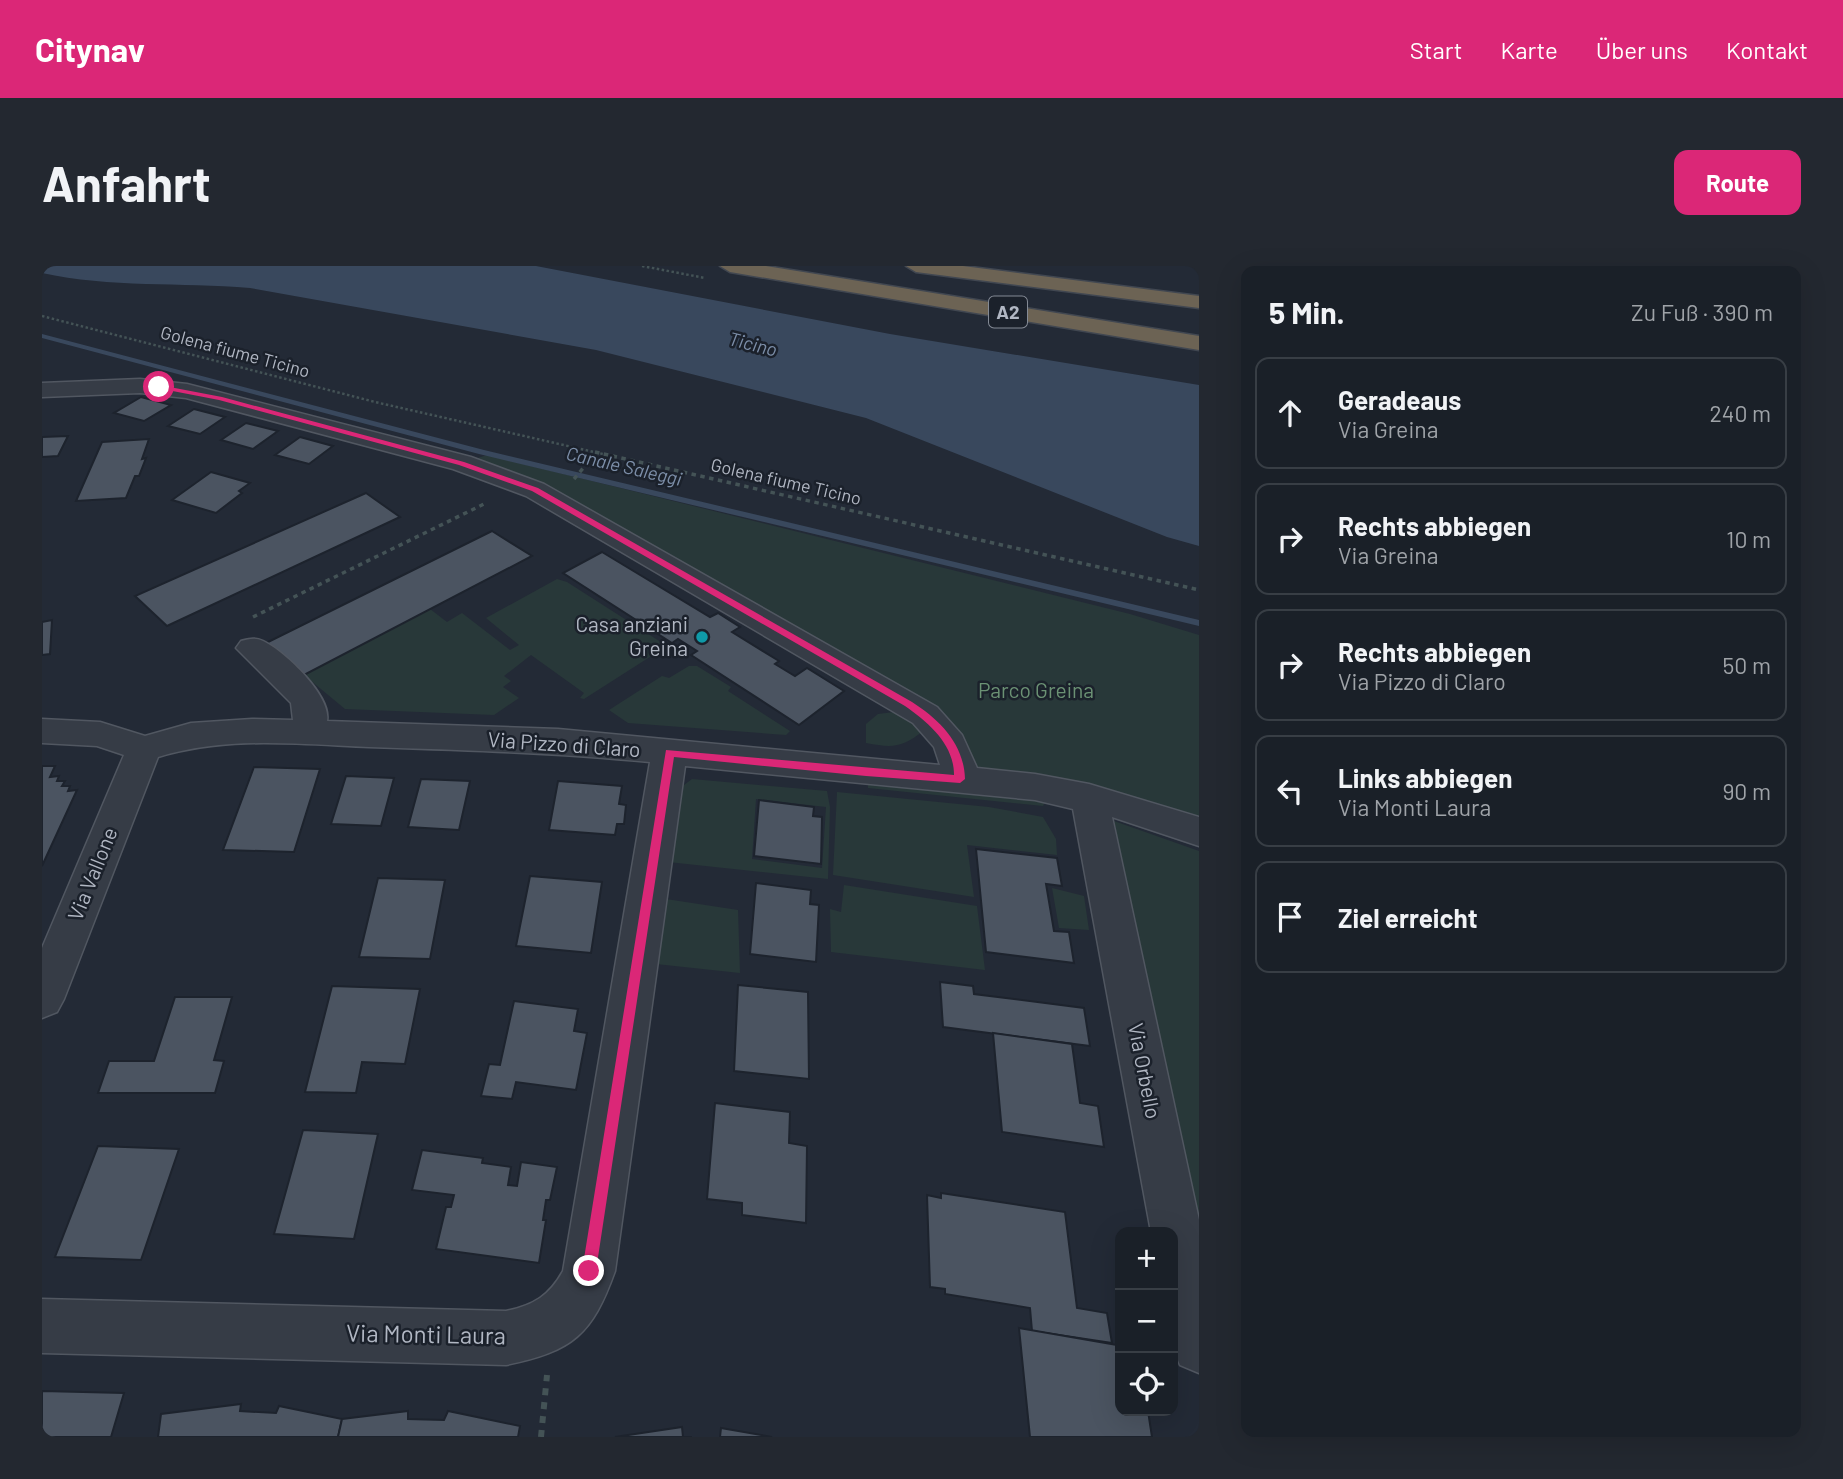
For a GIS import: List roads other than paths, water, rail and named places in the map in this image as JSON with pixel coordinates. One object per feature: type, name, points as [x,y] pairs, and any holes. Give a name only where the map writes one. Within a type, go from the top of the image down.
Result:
[{"type":"highway","name":"A2","points":[[730,266],[1199,343]]},
{"type":"highway","name":"A2","points":[[851,266],[1199,321]]},
{"type":"highway","name":"A2","points":[[916,266],[1199,302]]},
{"type":"street","points":[[42,390],[140,386],[187,391],[462,463],[532,489],[925,715],[953,745],[960,763],[960,779]]},
{"type":"street","points":[[532,489],[533,507],[589,541]]},
{"type":"street","points":[[251,634],[307,702],[311,710],[305,733]]},
{"type":"street","points":[[42,731],[100,734],[144,749]]},
{"type":"street","name":"Via Pizzo di Claro","points":[[144,749],[208,732],[558,741],[866,773],[1035,787],[1088,797],[1199,832]]},
{"type":"street","name":"Via Vallone","points":[[42,999],[144,749]]},
{"type":"street","name":"Via Monti Laura","points":[[42,1326],[506,1338],[551,1325],[571,1309],[583,1291],[589,1271],[669,753]]},
{"type":"street","name":"Via Orbello","points":[[1088,797],[1199,1346]]},
{"type":"water","name":"Ticino","points":[[42,266],[536,266],[890,334],[1199,385],[1199,546],[1167,537],[866,418],[596,350],[250,288],[93,281],[42,273]]},
{"type":"waterway","name":"Canale Saleggi","points":[[42,336],[482,452],[1199,623]]},
{"type":"place","name":"Casa anziani Greina","points":[[702,637]]},
{"type":"park label","name":"Parco Greina","points":[[1036,691]]}]
